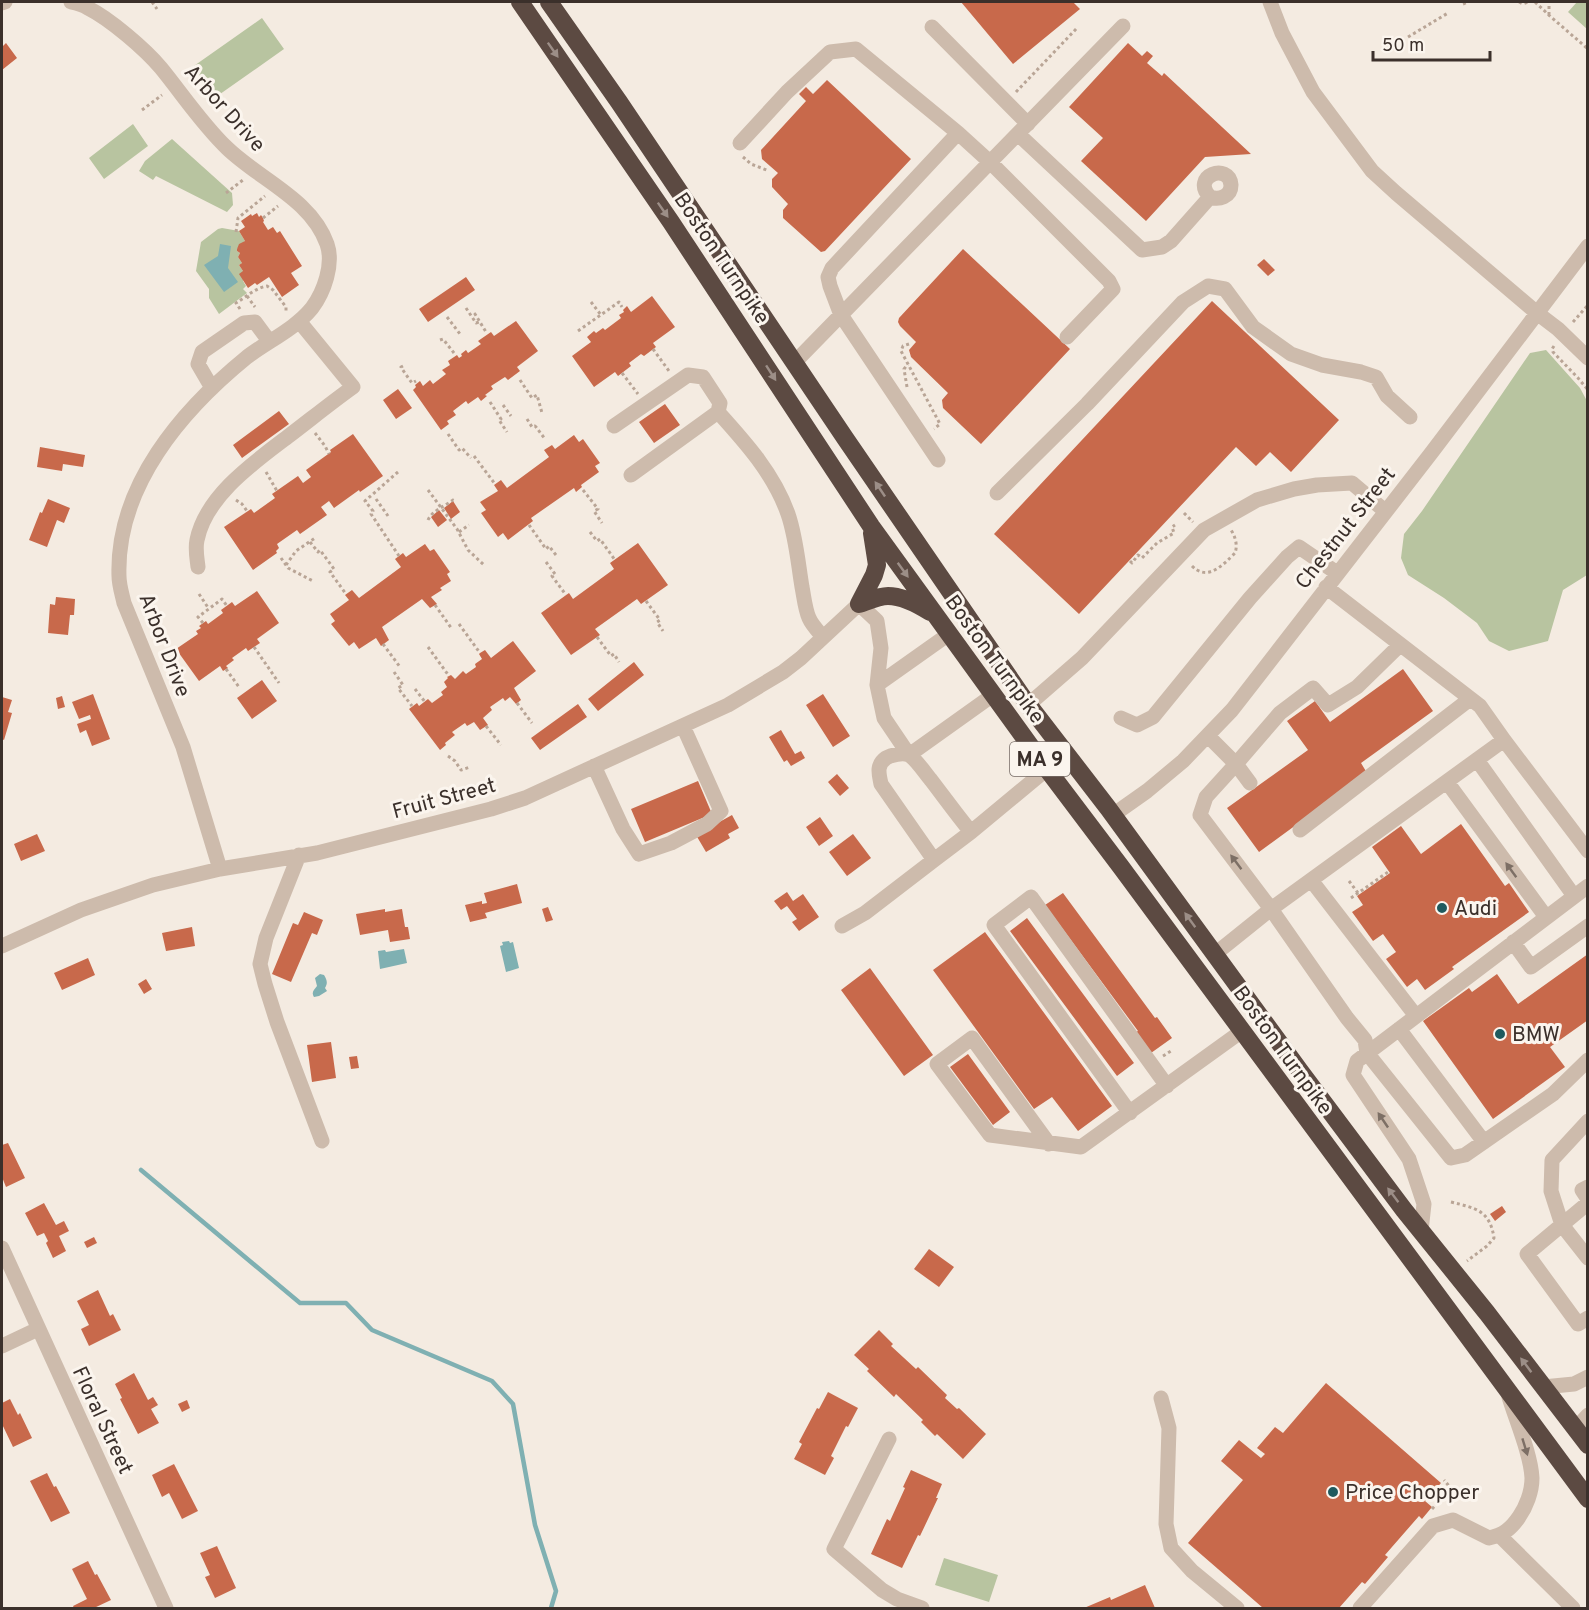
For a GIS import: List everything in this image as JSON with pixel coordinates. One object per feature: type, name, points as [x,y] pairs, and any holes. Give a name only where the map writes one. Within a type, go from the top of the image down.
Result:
[{"type":"highway","name":"Boston Turnpike","points":[[520,2],[671,222],[871,526],[1047,769],[1116,859],[1587,1499]]},
{"type":"highway","name":"Boston Turnpike","points":[[549,2],[1028,705],[1113,815],[1300,1071],[1587,1445]]},
{"type":"highway","points":[[859,604],[878,565],[871,526]]},
{"type":"highway","points":[[859,604],[887,596],[901,598],[936,616]]},
{"type":"street","name":"Arbor Drive","points":[[71,2],[88,8],[125,33],[160,67],[197,115],[228,149],[292,198],[317,224],[328,246],[330,261],[328,270],[320,295],[312,308],[299,321],[228,372],[170,435],[141,482],[130,507],[121,540],[119,577],[124,603],[183,747],[220,869]]},
{"type":"street","points":[[1270,2],[1282,33],[1313,92],[1372,171],[1558,329],[1587,358]]},
{"type":"street","points":[[794,363],[1123,26]]},
{"type":"street","points":[[933,27],[1006,102],[1023,129],[1142,250],[1162,247],[1171,241],[1210,197]]},
{"type":"street","points":[[740,143],[787,92],[830,52],[856,49],[991,163],[1109,281],[1113,289],[1067,337]]},
{"type":"street","points":[[938,460],[841,315],[828,277],[832,268],[958,133]]},
{"type":"street","name":"Chestnut Street","points":[[1113,815],[1151,789],[1208,736],[1232,710],[1587,246]]},
{"type":"street","points":[[998,494],[1183,302],[1208,286],[1225,289],[1253,327],[1291,354],[1322,365],[1376,377],[1387,396],[1410,417]]},
{"type":"street","points":[[198,567],[196,548],[199,531],[211,506],[259,459],[352,387],[299,321]]},
{"type":"street","points":[[212,388],[198,364],[202,352],[244,323],[255,322],[269,341]]},
{"type":"street","points":[[614,426],[688,375],[703,377],[720,403],[718,412],[631,475]]},
{"type":"street","points":[[718,412],[745,441],[778,491],[788,514],[805,604],[810,620],[823,637]]},
{"type":"street","points":[[1028,705],[1082,658],[1204,530],[1257,500],[1294,489],[1352,483],[1385,511]]},
{"type":"street","points":[[1121,718],[1137,725],[1153,717],[1250,598],[1299,547],[1337,573]]},
{"type":"street","points":[[1326,587],[1480,706],[1587,851]]},
{"type":"street","points":[[859,604],[877,621],[881,648],[877,685],[884,718],[909,755],[971,832]]},
{"type":"street","name":"Fruit Street","points":[[2,946],[81,910],[153,885],[220,869],[317,853],[491,809],[525,798],[728,705],[783,672],[859,604]]},
{"type":"street","points":[[877,685],[949,634]]},
{"type":"street","points":[[1400,645],[1357,687],[1328,705],[1313,688],[1280,713],[1206,797],[1200,815],[1365,1040],[1367,1053],[1451,1158],[1465,1155],[1553,1094],[1587,1060]]},
{"type":"street","points":[[934,860],[881,783],[879,765],[886,758],[895,755],[909,755],[993,694]]},
{"type":"street","points":[[1300,830],[1470,699]]},
{"type":"street","points":[[594,766],[623,829],[639,854],[671,843],[707,824],[721,811],[683,726]]},
{"type":"street","points":[[1208,736],[1236,764],[1250,783]]},
{"type":"street","points":[[1215,954],[1271,909],[1504,740]]},
{"type":"street","points":[[1477,760],[1574,896]]},
{"type":"street","points":[[842,926],[865,913],[971,832],[1047,769]]},
{"type":"street","points":[[1447,782],[1546,917]]},
{"type":"street","points":[[299,855],[266,938],[260,964],[277,1022],[322,1142]]},
{"type":"street","points":[[1311,880],[1416,1016]]},
{"type":"street","points":[[1421,1231],[1424,1204],[1409,1159],[1353,1075],[1358,1061],[1587,886]]},
{"type":"street","points":[[1130,1113],[994,925],[1031,897],[1167,1086]]},
{"type":"street","points":[[1513,942],[1531,967],[1587,926]]},
{"type":"street","points":[[1399,1029],[1484,1142]]},
{"type":"street","points":[[1049,1144],[972,1038],[937,1064],[990,1135],[1049,1144],[1081,1147],[1242,1031]]},
{"type":"street","points":[[1587,1121],[1552,1160],[1551,1191],[1562,1225],[1587,1258]]},
{"type":"street","points":[[1587,1187],[1582,1190],[1587,1199]]},
{"type":"street","points":[[1587,1203],[1527,1254],[1578,1324],[1587,1318]]},
{"type":"street","name":"Floral Street","points":[[2,1248],[166,1608]]},
{"type":"street","points":[[2,1346],[38,1329]]},
{"type":"street","points":[[1543,1387],[1574,1384],[1587,1377]]},
{"type":"street","points":[[1360,1608],[1433,1526],[1453,1520],[1489,1538],[1500,1536],[1512,1527],[1526,1507],[1532,1480],[1530,1466],[1508,1391]]},
{"type":"street","points":[[1161,1398],[1169,1428],[1166,1524],[1171,1548],[1192,1571],[1237,1608]]},
{"type":"street","points":[[1575,1429],[1587,1415]]},
{"type":"street","points":[[889,1439],[834,1549],[882,1590],[897,1599],[922,1608]]},
{"type":"street","points":[[1500,1536],[1573,1608]]},
{"type":"path","points":[[152,2],[157,9]]},
{"type":"path","points":[[1463,4],[1468,2]]},
{"type":"path","points":[[1519,2],[1523,4],[1528,2]]},
{"type":"path","points":[[1536,2],[1587,49]]},
{"type":"path","points":[[1548,15],[1549,2]]},
{"type":"path","points":[[1408,37],[1448,13]]},
{"type":"path","points":[[1006,102],[1078,27]]},
{"type":"path","points":[[142,110],[162,95]]},
{"type":"path","points":[[740,143],[738,152],[751,164],[769,171]]},
{"type":"path","points":[[226,193],[244,179]]},
{"type":"path","points":[[236,232],[238,218],[266,195]]},
{"type":"path","points":[[263,218],[279,206]]},
{"type":"path","points":[[237,305],[236,303],[261,287],[267,286],[286,307],[282,317]]},
{"type":"path","points":[[247,296],[256,309]]},
{"type":"path","points":[[591,302],[601,315]]},
{"type":"path","points":[[578,331],[619,302],[622,307]]},
{"type":"path","points":[[1570,326],[1587,305]]},
{"type":"path","points":[[466,308],[476,323],[479,322]]},
{"type":"path","points":[[477,314],[475,314],[486,332]]},
{"type":"path","points":[[447,317],[460,334]]},
{"type":"path","points":[[588,324],[592,330]]},
{"type":"path","points":[[440,340],[443,339],[454,353]]},
{"type":"path","points":[[909,344],[903,346],[901,351],[940,424],[922,437]]},
{"type":"path","points":[[1555,344],[1553,352],[1587,390]]},
{"type":"path","points":[[653,349],[670,372],[673,370],[680,380]]},
{"type":"path","points":[[403,366],[402,369],[412,383],[416,381]]},
{"type":"path","points":[[622,373],[638,394],[634,397],[642,407]]},
{"type":"path","points":[[520,380],[532,398],[537,395],[542,412]]},
{"type":"path","points":[[490,402],[507,432]]},
{"type":"path","points":[[503,405],[511,416]]},
{"type":"path","points":[[527,419],[545,439]]},
{"type":"path","points":[[311,432],[314,431],[329,454]]},
{"type":"path","points":[[448,435],[459,450],[462,448],[473,457],[495,484]]},
{"type":"path","points":[[262,469],[277,490]]},
{"type":"path","points":[[398,472],[365,501],[373,511],[371,514],[376,524],[399,556]]},
{"type":"path","points":[[428,490],[459,532],[468,550],[484,565]]},
{"type":"path","points":[[584,490],[598,509],[594,512],[602,523]]},
{"type":"path","points":[[236,494],[234,498],[247,511]]},
{"type":"path","points":[[376,500],[388,516]]},
{"type":"path","points":[[428,520],[441,508],[455,501]]},
{"type":"path","points":[[1180,555],[1197,571],[1207,572],[1219,568],[1235,554],[1236,544],[1233,531],[1222,520]]},
{"type":"path","points":[[459,532],[469,525]]},
{"type":"path","points":[[529,525],[546,549],[549,546],[556,555]]},
{"type":"path","points":[[1130,561],[1132,563],[1138,555],[1142,558],[1157,543],[1174,533],[1172,527],[1175,525]]},
{"type":"path","points":[[590,531],[597,541],[600,539],[615,560]]},
{"type":"path","points":[[286,565],[296,551],[315,538]]},
{"type":"path","points":[[310,542],[316,551],[321,550],[334,569],[330,572],[346,594]]},
{"type":"path","points":[[281,558],[296,572],[314,581]]},
{"type":"path","points":[[546,562],[555,574],[552,576],[566,595]]},
{"type":"path","points":[[199,594],[209,609]]},
{"type":"path","points":[[203,623],[198,617],[222,599],[227,606]]},
{"type":"path","points":[[646,601],[660,620],[657,622],[663,631]]},
{"type":"path","points":[[435,605],[452,629]]},
{"type":"path","points":[[459,624],[480,653]]},
{"type":"path","points":[[597,637],[611,657],[614,654],[619,662]]},
{"type":"path","points":[[383,644],[400,667]]},
{"type":"path","points":[[254,647],[279,683]]},
{"type":"path","points":[[428,647],[449,676]]},
{"type":"path","points":[[226,669],[239,687]]},
{"type":"path","points":[[394,672],[403,685],[398,688],[412,706]]},
{"type":"path","points":[[415,689],[425,702]]},
{"type":"path","points":[[517,703],[532,723]]},
{"type":"path","points":[[486,726],[501,745]]},
{"type":"path","points":[[448,756],[461,770],[470,767]]},
{"type":"path","points":[[1351,898],[1388,872]]},
{"type":"path","points":[[1349,881],[1358,893]]},
{"type":"path","points":[[1451,1202],[1478,1209],[1492,1227],[1494,1238],[1454,1271]]},
{"type":"green space","points":[[1577,2],[1587,2],[1587,29],[1568,12]]},
{"type":"green space","points":[[262,18],[284,49],[213,99],[191,68]]},
{"type":"green space","points":[[133,124],[148,146],[104,179],[89,158]]},
{"type":"green space","points":[[172,139],[232,193],[233,205],[227,212],[156,176],[153,180],[139,171],[145,161]]},
{"type":"green space","points":[[222,228],[239,231],[245,241],[237,251],[240,253],[238,257],[242,263],[239,265],[243,271],[243,281],[246,286],[243,289],[247,293],[219,314],[209,298],[209,289],[196,271],[201,242]]},
{"type":"green space","points":[[1546,350],[1580,388],[1587,401],[1587,575],[1563,590],[1548,641],[1509,651],[1489,641],[1477,623],[1408,575],[1401,558],[1404,534],[1530,353]]},
{"type":"green space","points":[[944,1558],[998,1575],[989,1602],[935,1585]]},
{"type":"water","points":[[220,244],[231,246],[228,268],[238,282],[224,292],[204,265],[218,256]]},
{"type":"water","points":[[502,942],[513,942],[519,968],[506,972],[500,946],[503,945]]},
{"type":"water","points":[[404,949],[407,963],[380,969],[378,951]]},
{"type":"water","points":[[320,974],[326,978],[327,991],[314,997],[313,992],[317,986],[315,978]]},
{"type":"building","points":[[961,2],[1073,2],[1080,9],[1013,64]]},
{"type":"building","points":[[6,43],[17,58],[2,70],[2,47]]},
{"type":"building","points":[[1128,43],[1142,56],[1147,51],[1153,56],[1147,63],[1162,76],[1164,73],[1251,154],[1205,157],[1146,221],[1081,161],[1103,138],[1069,107]]},
{"type":"building","points":[[827,80],[911,159],[825,251],[821,252],[783,218],[783,210],[788,204],[772,187],[772,179],[778,173],[762,159],[761,150],[806,101],[799,94],[806,87],[813,94]]},
{"type":"building","points":[[257,213],[263,218],[268,230],[273,227],[277,233],[280,231],[302,266],[291,273],[299,285],[282,297],[269,277],[248,288],[239,274],[243,271],[239,265],[242,263],[237,249],[239,244],[245,241],[239,231],[245,227],[241,221]]},
{"type":"building","points":[[963,249],[1070,349],[981,444],[943,408],[942,400],[948,393],[911,357],[909,350],[916,342],[898,322],[899,318]]},
{"type":"building","points":[[1264,259],[1275,270],[1268,276],[1257,265]]},
{"type":"building","points":[[466,277],[475,290],[428,322],[419,309]]},
{"type":"building","points":[[652,296],[675,327],[653,343],[656,347],[629,363],[631,366],[618,376],[615,372],[594,387],[572,356],[591,342],[587,337],[594,331],[596,333],[603,328],[605,330],[621,318],[619,315],[627,306],[631,312]]},
{"type":"building","points":[[1212,301],[1339,420],[1291,472],[1270,452],[1256,466],[1236,447],[1079,614],[994,534]]},
{"type":"building","points":[[516,321],[538,351],[517,367],[520,371],[508,380],[505,377],[491,386],[493,389],[481,401],[478,397],[468,404],[466,401],[453,411],[456,415],[447,421],[449,424],[441,430],[413,390],[415,385],[420,381],[423,386],[430,380],[433,384],[446,374],[442,370],[450,365],[448,361],[457,355],[459,358],[466,350],[468,353],[481,344],[478,341],[491,332],[494,336]]},
{"type":"building","points":[[398,389],[412,408],[396,419],[383,400]]},
{"type":"building","points":[[665,404],[680,425],[654,443],[639,422]]},
{"type":"building","points":[[279,411],[289,424],[242,458],[233,445]]},
{"type":"building","points":[[353,434],[383,476],[334,508],[329,501],[321,507],[327,515],[300,534],[297,530],[277,544],[279,548],[277,553],[253,570],[224,527],[251,509],[254,513],[275,498],[272,494],[298,476],[303,483],[311,477],[306,470]]},
{"type":"building","points":[[574,435],[579,442],[583,439],[600,463],[595,466],[599,472],[581,485],[582,487],[576,492],[574,488],[531,518],[533,521],[508,540],[503,533],[498,537],[481,513],[486,510],[480,502],[498,491],[494,485],[501,480],[507,488],[549,457],[544,450],[552,445],[555,449]]},
{"type":"building","points":[[40,447],[85,455],[83,467],[63,464],[62,471],[37,467]]},
{"type":"building","points":[[48,499],[70,508],[64,523],[57,520],[47,547],[29,540]]},
{"type":"building","points":[[453,501],[460,512],[451,519],[444,508]]},
{"type":"building","points":[[439,510],[447,520],[438,527],[431,517]]},
{"type":"building","points":[[638,543],[668,585],[641,604],[637,599],[595,629],[600,635],[571,655],[541,613],[569,593],[573,599],[614,569],[610,563]]},
{"type":"building","points":[[425,544],[430,551],[434,549],[450,572],[447,574],[451,581],[431,597],[437,604],[430,608],[422,599],[382,627],[389,640],[381,646],[376,638],[359,649],[354,642],[349,646],[331,624],[335,621],[330,614],[349,600],[345,595],[352,590],[359,598],[401,567],[395,559],[403,553],[406,557]]},
{"type":"building","points":[[257,591],[279,623],[257,639],[260,643],[248,651],[246,648],[232,658],[234,660],[226,666],[228,668],[223,671],[220,666],[199,681],[176,649],[198,634],[196,631],[201,628],[199,626],[206,621],[208,624],[223,613],[221,610],[232,602],[235,606]]},
{"type":"building","points":[[56,597],[75,599],[74,615],[70,615],[68,635],[48,633],[50,604],[55,605]]},
{"type":"building","points":[[513,641],[536,671],[514,688],[521,700],[516,704],[510,697],[505,701],[503,698],[490,707],[492,710],[483,718],[488,725],[480,730],[474,722],[467,726],[465,723],[452,732],[455,735],[440,750],[409,709],[417,703],[419,706],[428,699],[432,703],[443,695],[441,692],[447,687],[444,682],[447,677],[451,675],[455,679],[463,671],[466,674],[476,667],[475,664],[482,659],[480,653],[485,650],[491,658]]},
{"type":"building","points":[[634,662],[644,675],[598,711],[588,699]]},
{"type":"building","points":[[1403,669],[1433,711],[1361,763],[1367,773],[1259,852],[1227,808],[1308,750],[1287,721],[1315,701],[1330,722]]},
{"type":"building","points":[[262,680],[277,701],[252,719],[237,698]]},
{"type":"building","points":[[93,694],[110,739],[92,746],[86,730],[80,733],[77,724],[91,719],[90,715],[79,719],[72,702]]},
{"type":"building","points":[[823,694],[850,736],[833,747],[806,705]]},
{"type":"building","points":[[62,696],[65,707],[58,709],[56,698]]},
{"type":"building","points":[[2,697],[12,700],[8,712],[12,713],[4,740],[2,739]]},
{"type":"building","points":[[578,704],[587,717],[540,750],[531,738]]},
{"type":"building","points":[[781,730],[795,754],[801,751],[805,758],[791,766],[787,760],[784,762],[769,737]]},
{"type":"building","points":[[837,774],[849,788],[840,796],[828,782]]},
{"type":"building","points":[[698,781],[712,814],[645,842],[631,809]]},
{"type":"building","points":[[732,815],[739,828],[728,834],[730,838],[706,852],[696,835]]},
{"type":"building","points":[[820,817],[833,836],[819,846],[806,827]]},
{"type":"building","name":"Audi","points":[[1461,824],[1505,886],[1509,883],[1529,912],[1452,967],[1454,969],[1425,990],[1417,979],[1407,987],[1386,959],[1396,952],[1383,934],[1373,941],[1352,912],[1363,905],[1357,896],[1390,873],[1372,847],[1401,826],[1421,854]]},
{"type":"building","points":[[37,834],[45,851],[21,861],[14,844]]},
{"type":"building","points":[[853,834],[871,858],[847,876],[829,852]]},
{"type":"building","points":[[517,884],[522,903],[485,913],[487,918],[470,922],[465,905],[482,901],[482,904],[487,903],[484,893]]},
{"type":"building","points":[[787,892],[793,901],[803,894],[819,917],[799,931],[792,922],[797,919],[787,906],[781,910],[774,901]]},
{"type":"building","points":[[1063,893],[1172,1038],[1151,1053],[1136,1032],[1138,1031],[1045,905]]},
{"type":"building","points":[[548,907],[553,920],[546,922],[542,909]]},
{"type":"building","points":[[385,909],[385,912],[402,909],[410,939],[390,942],[388,930],[360,935],[356,914]]},
{"type":"building","points":[[304,912],[323,920],[317,935],[312,933],[291,982],[272,974],[293,923],[298,925]]},
{"type":"building","points":[[1027,918],[1134,1063],[1117,1076],[1010,931]]},
{"type":"building","points":[[192,927],[195,946],[166,951],[162,933]]},
{"type":"building","points":[[985,932],[1112,1106],[1078,1131],[1052,1097],[1034,1109],[933,970]]},
{"type":"building","name":"BMW","points":[[1588,954],[1588,1020],[1550,1047],[1565,1067],[1493,1119],[1423,1021],[1469,988],[1472,992],[1497,974],[1518,1004]]},
{"type":"building","points":[[88,958],[95,975],[62,990],[54,973]]},
{"type":"building","points":[[870,968],[933,1055],[904,1076],[841,990]]},
{"type":"building","points":[[146,979],[152,989],[144,994],[138,984]]},
{"type":"building","points":[[331,1042],[336,1078],[312,1082],[307,1045]]},
{"type":"building","points":[[968,1054],[1010,1112],[993,1125],[950,1067]]},
{"type":"building","points":[[357,1056],[359,1068],[351,1069],[349,1057]]},
{"type":"building","points":[[8,1143],[25,1178],[6,1187],[2,1177],[2,1145]]},
{"type":"building","points":[[44,1203],[56,1225],[64,1221],[69,1231],[59,1236],[66,1251],[53,1258],[44,1233],[37,1236],[25,1213]]},
{"type":"building","points":[[1502,1206],[1506,1212],[1495,1221],[1490,1214]]},
{"type":"building","points":[[94,1237],[97,1243],[87,1248],[84,1242]]},
{"type":"building","points":[[929,1249],[954,1267],[939,1287],[914,1269]]},
{"type":"building","points":[[98,1290],[110,1316],[113,1314],[121,1330],[89,1346],[81,1329],[89,1325],[77,1301]]},
{"type":"building","points":[[879,1330],[893,1344],[891,1346],[916,1369],[918,1367],[947,1395],[945,1398],[986,1434],[963,1459],[937,1434],[935,1436],[921,1422],[923,1420],[896,1394],[894,1397],[854,1355]]},
{"type":"building","points":[[134,1373],[148,1400],[153,1397],[158,1405],[151,1409],[159,1423],[138,1434],[115,1384]]},
{"type":"building","name":"Price Chopper","points":[[1326,1383],[1441,1483],[1425,1501],[1432,1507],[1422,1519],[1419,1516],[1385,1555],[1388,1557],[1365,1584],[1362,1582],[1339,1608],[1263,1608],[1188,1543],[1243,1480],[1221,1461],[1239,1440],[1261,1458],[1265,1454],[1257,1448],[1275,1427],[1283,1433]]},
{"type":"building","points":[[828,1392],[858,1408],[831,1456],[834,1458],[825,1475],[794,1459],[802,1444],[799,1442]]},
{"type":"building","points":[[10,1399],[18,1415],[20,1413],[32,1438],[13,1447],[2,1424],[2,1403]]},
{"type":"building","points":[[187,1400],[190,1408],[182,1412],[178,1404]]},
{"type":"building","points":[[174,1464],[198,1511],[182,1519],[169,1493],[162,1497],[152,1475]]},
{"type":"building","points":[[911,1470],[942,1484],[920,1536],[918,1535],[902,1568],[871,1554],[887,1519],[890,1521]]},
{"type":"building","points":[[47,1473],[70,1513],[51,1522],[30,1481]]},
{"type":"building","points":[[217,1546],[236,1588],[215,1598],[205,1577],[210,1575],[200,1553]]},
{"type":"building","points":[[88,1561],[111,1600],[94,1608],[74,1608],[73,1606],[87,1599],[72,1569]]},
{"type":"building","points":[[1145,1585],[1155,1608],[1084,1608],[1110,1597],[1111,1600]]},
{"type":"waterway","points":[[141,1170],[300,1303],[346,1303],[372,1330],[492,1381],[513,1404],[535,1525],[556,1591],[551,1608]]},
{"type":"place","name":"Audi","points":[[1442,908]]},
{"type":"place","name":"BMW","points":[[1500,1034]]},
{"type":"place","name":"Price Chopper","points":[[1333,1492]]}]
